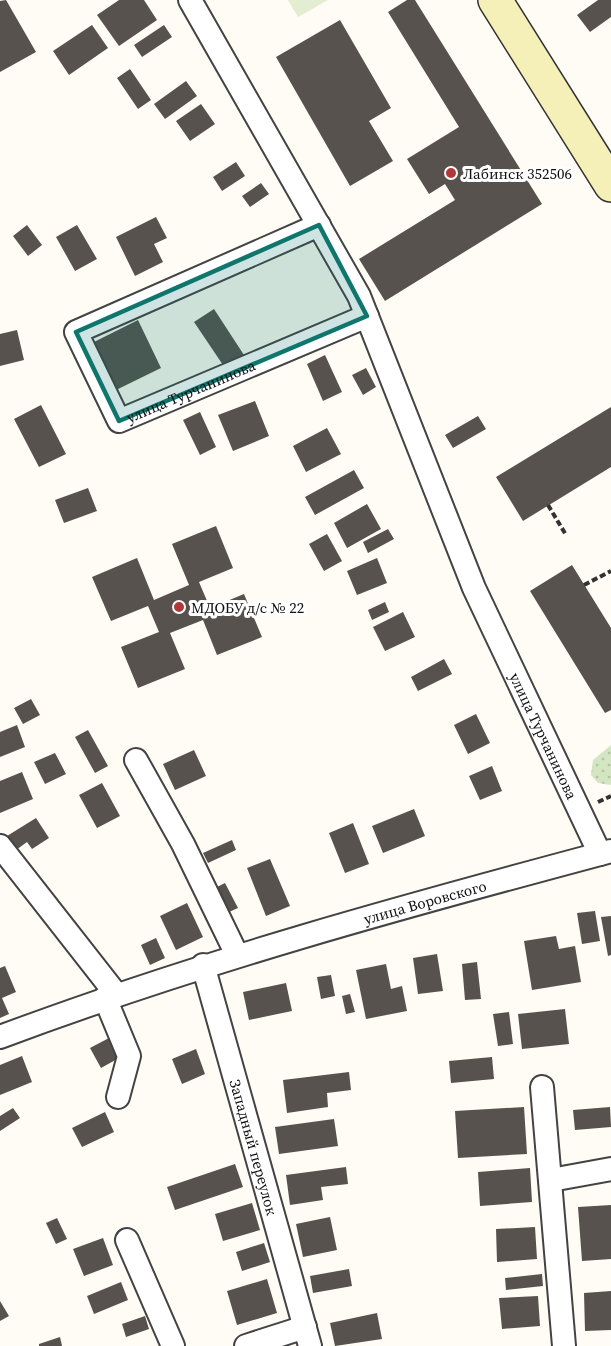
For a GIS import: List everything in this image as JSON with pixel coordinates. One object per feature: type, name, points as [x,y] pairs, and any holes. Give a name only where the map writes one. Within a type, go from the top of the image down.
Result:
[{"type":"street","name":"улица Турчанинова","points":[[190,0],[359,296],[472,583],[605,852]]},
{"type":"street","points":[[495,0],[611,185]]},
{"type":"street","name":"улица Турчанинова","points":[[319,225],[76,332],[119,421],[367,316]]},
{"type":"street","points":[[136,760],[183,844],[237,955]]},
{"type":"street","points":[[0,846],[110,996],[129,1056],[118,1096]]},
{"type":"street","name":"улица Воровского","points":[[0,1037],[110,996],[203,965],[605,852]]},
{"type":"street","name":"Западный переулок","points":[[203,965],[307,1337],[246,1346]]},
{"type":"street","points":[[542,1087],[564,1346]]},
{"type":"street","points":[[551,1180],[611,1168]]},
{"type":"street","points":[[127,1240],[173,1346]]},
{"type":"path","points":[[548,506],[566,536]]},
{"type":"path","points":[[584,585],[611,571]]},
{"type":"highlighted area","points":[[319,225],[367,316],[119,421],[76,332]]},
{"type":"green space","points":[[288,0],[328,0],[298,17]]},
{"type":"green space","points":[[611,745],[611,785],[598,783],[591,775],[593,760]]},
{"type":"building","points":[[6,0],[36,52],[0,72],[0,1]]},
{"type":"building","points":[[119,0],[144,0],[157,20],[119,46],[97,15]]},
{"type":"building","points":[[407,0],[415,0],[542,204],[385,301],[359,259],[455,200],[445,184],[429,194],[407,159],[459,127],[388,12]]},
{"type":"building","points":[[598,0],[611,0],[611,17],[590,32],[577,15]]},
{"type":"building","points":[[340,20],[391,108],[369,121],[393,161],[350,186],[276,57]]},
{"type":"building","points":[[92,25],[108,48],[69,75],[53,51]]},
{"type":"building","points":[[164,25],[172,37],[142,57],[134,45]]},
{"type":"building","points":[[130,69],[151,100],[138,109],[117,78]]},
{"type":"building","points":[[186,81],[197,96],[165,119],[154,104]]},
{"type":"building","points":[[201,104],[215,124],[190,141],[176,121]]},
{"type":"building","points":[[236,162],[245,176],[222,191],[213,177]]},
{"type":"building","points":[[261,183],[269,194],[250,207],[242,196]]},
{"type":"building","points":[[156,217],[167,238],[154,244],[163,262],[135,276],[116,237]]},
{"type":"building","points":[[27,225],[42,245],[28,256],[13,236]]},
{"type":"building","points":[[77,225],[97,259],[75,271],[56,237]]},
{"type":"building","points":[[214,309],[244,355],[225,368],[194,322]]},
{"type":"building","points":[[138,320],[161,368],[116,390],[92,343]]},
{"type":"building","points":[[17,330],[24,360],[0,366],[0,334]]},
{"type":"building","points":[[325,355],[342,392],[323,401],[307,364]]},
{"type":"building","points":[[366,368],[376,387],[363,395],[352,375]]},
{"type":"building","points":[[255,401],[269,436],[233,451],[218,415]]},
{"type":"building","points":[[41,405],[66,454],[39,467],[14,419]]},
{"type":"building","points":[[611,407],[611,467],[523,521],[496,477]]},
{"type":"building","points":[[200,412],[216,447],[200,455],[183,420]]},
{"type":"building","points":[[478,416],[486,429],[453,448],[445,435]]},
{"type":"building","points":[[327,428],[341,454],[306,472],[293,446]]},
{"type":"building","points":[[354,470],[364,488],[315,515],[305,497]]},
{"type":"building","points":[[88,488],[97,511],[64,523],[55,500]]},
{"type":"building","points":[[367,504],[381,529],[347,548],[334,523]]},
{"type":"building","name":"МДОБУ д/с № 22","points":[[216,526],[233,568],[199,582],[210,608],[244,594],[262,637],[217,655],[203,620],[170,633],[185,669],[138,688],[121,647],[159,632],[148,606],[111,621],[92,577],[137,558],[154,600],[189,585],[172,544]]},
{"type":"building","points":[[388,529],[394,539],[368,553],[363,542]]},
{"type":"building","points":[[327,534],[342,561],[324,571],[309,544]]},
{"type":"building","points":[[377,558],[387,583],[357,595],[347,571]]},
{"type":"building","points":[[572,565],[611,628],[611,710],[605,713],[530,591]]},
{"type":"building","points":[[385,602],[389,612],[372,620],[368,610]]},
{"type":"building","points":[[403,612],[415,637],[385,651],[373,627]]},
{"type":"building","points":[[444,659],[452,674],[418,691],[411,677]]},
{"type":"building","points":[[31,699],[40,715],[23,724],[14,708]]},
{"type":"building","points":[[476,714],[490,743],[468,754],[454,725]]},
{"type":"building","points":[[17,725],[25,747],[0,757],[0,732]]},
{"type":"building","points":[[88,730],[108,766],[95,773],[75,737]]},
{"type":"building","points":[[194,750],[206,776],[175,790],[163,764]]},
{"type":"building","points":[[55,753],[66,774],[45,784],[34,762]]},
{"type":"building","points":[[492,766],[502,791],[480,800],[469,776]]},
{"type":"building","points":[[22,772],[33,799],[0,813],[0,781]]},
{"type":"building","points":[[102,783],[120,816],[97,828],[79,795]]},
{"type":"building","points":[[414,809],[425,836],[383,853],[372,826]]},
{"type":"building","points":[[36,818],[49,838],[32,849],[27,842],[16,850],[7,836]]},
{"type":"building","points":[[353,823],[369,864],[345,873],[329,833]]},
{"type":"building","points":[[232,840],[236,850],[208,863],[203,853]]},
{"type":"building","points":[[270,859],[290,906],[266,916],[247,868]]},
{"type":"building","points":[[225,883],[238,908],[229,912],[217,887]]},
{"type":"building","points":[[187,903],[203,937],[176,950],[160,916]]},
{"type":"building","points":[[595,911],[600,941],[582,944],[577,913]]},
{"type":"building","points":[[611,916],[611,955],[608,956],[601,917]]},
{"type":"building","points":[[556,936],[559,949],[575,946],[581,982],[532,990],[524,941]]},
{"type":"building","points":[[156,938],[165,958],[150,965],[141,945]]},
{"type":"building","points":[[437,954],[443,991],[418,994],[413,958]]},
{"type":"building","points":[[477,962],[481,999],[465,1000],[462,964]]},
{"type":"building","points":[[386,964],[391,989],[402,986],[407,1011],[366,1019],[356,970]]},
{"type":"building","points":[[5,966],[16,992],[2,998],[9,1014],[0,1018],[0,968]]},
{"type":"building","points":[[331,975],[335,996],[321,999],[317,977]]},
{"type":"building","points":[[286,983],[292,1011],[249,1020],[243,992]]},
{"type":"building","points":[[350,994],[355,1012],[346,1014],[342,996]]},
{"type":"building","points":[[565,1009],[569,1044],[522,1049],[518,1014]]},
{"type":"building","points":[[509,1012],[513,1044],[498,1046],[493,1014]]},
{"type":"building","points":[[109,1038],[119,1058],[101,1068],[90,1048]]},
{"type":"building","points":[[196,1049],[205,1074],[182,1084],[172,1059]]},
{"type":"building","points":[[22,1056],[32,1082],[0,1095],[0,1065]]},
{"type":"building","points":[[492,1057],[494,1079],[451,1083],[449,1061]]},
{"type":"building","points":[[349,1072],[351,1090],[327,1093],[328,1107],[287,1113],[283,1080]]},
{"type":"building","points":[[524,1107],[527,1154],[458,1158],[455,1111]]},
{"type":"building","points":[[610,1107],[611,1127],[575,1130],[573,1110]]},
{"type":"building","points":[[13,1108],[20,1118],[0,1131],[0,1116]]},
{"type":"building","points":[[105,1112],[114,1132],[82,1147],[72,1128]]},
{"type":"building","points":[[334,1119],[338,1146],[279,1154],[275,1127]]},
{"type":"building","points":[[235,1164],[243,1187],[175,1210],[167,1187]]},
{"type":"building","points":[[346,1167],[348,1184],[321,1187],[323,1200],[290,1205],[286,1175]]},
{"type":"building","points":[[530,1168],[532,1202],[480,1206],[478,1172]]},
{"type":"building","points":[[252,1203],[260,1230],[223,1241],[215,1214]]},
{"type":"building","points":[[611,1205],[611,1259],[582,1261],[578,1207]]},
{"type":"building","points":[[330,1217],[337,1250],[303,1257],[296,1224]]},
{"type":"building","points":[[57,1218],[67,1239],[56,1244],[46,1223]]},
{"type":"building","points":[[535,1227],[537,1259],[497,1262],[496,1229]]},
{"type":"building","points":[[103,1238],[113,1265],[84,1276],[73,1249]]},
{"type":"building","points":[[264,1243],[270,1262],[242,1271],[236,1252]]},
{"type":"building","points":[[349,1269],[352,1286],[313,1293],[310,1276]]},
{"type":"building","points":[[542,1274],[543,1286],[506,1290],[505,1278]]},
{"type":"building","points":[[267,1279],[277,1313],[237,1325],[227,1291]]},
{"type":"building","points":[[121,1282],[128,1300],[94,1314],[87,1296]]},
{"type":"building","points":[[611,1291],[611,1330],[585,1331],[584,1293]]},
{"type":"building","points":[[538,1296],[540,1326],[502,1329],[499,1298]]},
{"type":"building","points":[[0,1301],[9,1316],[0,1321]]},
{"type":"building","points":[[377,1313],[382,1339],[335,1346],[330,1323]]},
{"type":"building","points":[[145,1316],[149,1329],[126,1337],[122,1324]]},
{"type":"building","points":[[60,1337],[62,1346],[39,1346],[39,1344]]},
{"type":"place","name":"Лабинск 352506","points":[[451,173]]},
{"type":"place","name":"МДОБУ д/с № 22","points":[[179,607]]}]
